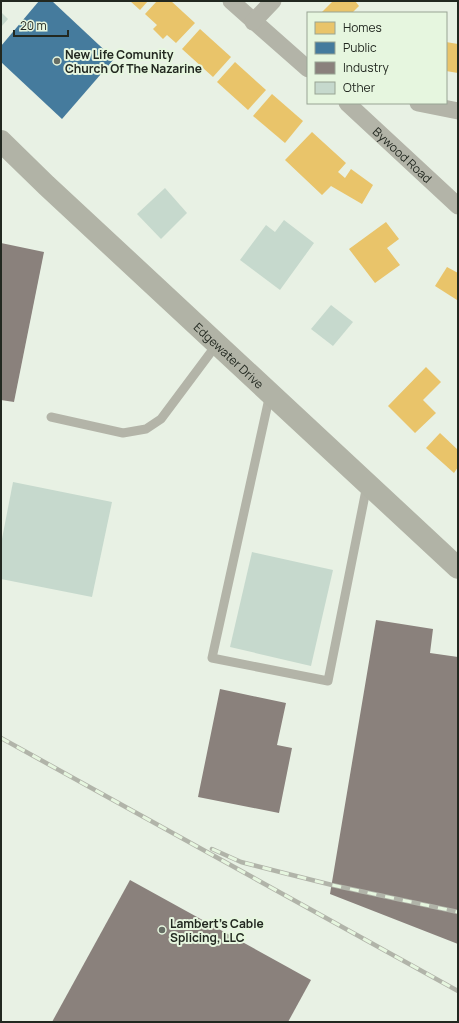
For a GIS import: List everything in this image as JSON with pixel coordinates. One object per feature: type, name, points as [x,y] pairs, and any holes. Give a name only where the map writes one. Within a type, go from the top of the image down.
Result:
[{"type":"main road","name":"Edgewater Drive","points":[[1,141],[46,186],[458,568]]},
{"type":"street","points":[[231,1],[307,68]]},
{"type":"street","points":[[254,22],[273,1]]},
{"type":"street","points":[[423,104],[458,111]]},
{"type":"street","name":"Bywood Road","points":[[355,105],[458,206]]},
{"type":"lane","points":[[51,417],[123,433],[146,429],[161,419],[217,344]]},
{"type":"lane","points":[[270,393],[212,658],[328,681],[367,483]]},
{"type":"building: Homes","points":[[130,1],[148,1],[140,10]]},
{"type":"building: Homes","points":[[157,1],[171,1],[195,23],[176,43],[167,35],[163,39],[153,29],[157,25],[145,14]]},
{"type":"building: Homes","points":[[333,1],[355,1],[359,6],[353,12],[322,12]]},
{"type":"building: Homes","points":[[200,29],[231,57],[213,77],[182,49]]},
{"type":"building: Homes","points":[[447,42],[458,44],[458,73],[447,71]]},
{"type":"building: Homes","points":[[235,62],[266,90],[248,110],[217,82]]},
{"type":"building: Homes","points":[[272,94],[303,121],[285,143],[253,116]]},
{"type":"building: Homes","points":[[312,132],[346,163],[338,172],[345,178],[351,169],[373,185],[362,204],[331,186],[322,195],[285,160]]},
{"type":"building: Homes","points":[[386,222],[399,239],[387,248],[400,265],[375,283],[349,249]]},
{"type":"building: Homes","points":[[447,267],[458,273],[457,300],[435,286]]},
{"type":"building: Homes","points":[[426,367],[441,382],[423,400],[436,413],[415,433],[388,406]]},
{"type":"building: Homes","points":[[440,433],[458,450],[458,467],[454,473],[426,448]]},
{"type":"building: Public","name":"New Life Comunity Church Of The Nazarine","points":[[39,1],[52,1],[114,59],[62,119],[1,62],[1,46]]},
{"type":"building: Industry","points":[[1,243],[44,252],[14,402],[1,400]]},
{"type":"building: Industry","points":[[376,620],[433,629],[430,653],[458,657],[458,944],[330,894]]},
{"type":"building: Industry","points":[[220,689],[286,703],[277,745],[292,748],[279,813],[198,797]]},
{"type":"building: Industry","name":"Lambert's Cable Splicing, LLC","points":[[130,880],[311,980],[288,1022],[52,1022]]},
{"type":"building: Other","points":[[1,12],[8,19],[1,27]]},
{"type":"building: Other","points":[[165,188],[187,213],[161,239],[137,214]]},
{"type":"building: Other","points":[[284,220],[314,243],[280,290],[240,260],[266,225],[275,232]]},
{"type":"building: Other","points":[[331,305],[353,322],[333,346],[311,329]]},
{"type":"building: Other","points":[[13,482],[112,502],[92,597],[1,579],[1,544]]},
{"type":"building: Other","points":[[252,552],[333,570],[311,666],[230,647]]},
{"type":"railway","points":[[1,738],[458,991]]},
{"type":"railway","points":[[212,849],[241,862],[332,885],[458,912]]},
{"type":"place","name":"New Life Comunity Church Of The Nazarine","points":[[57,61]]},
{"type":"place","name":"Lambert's Cable Splicing, LLC","points":[[162,930]]}]
